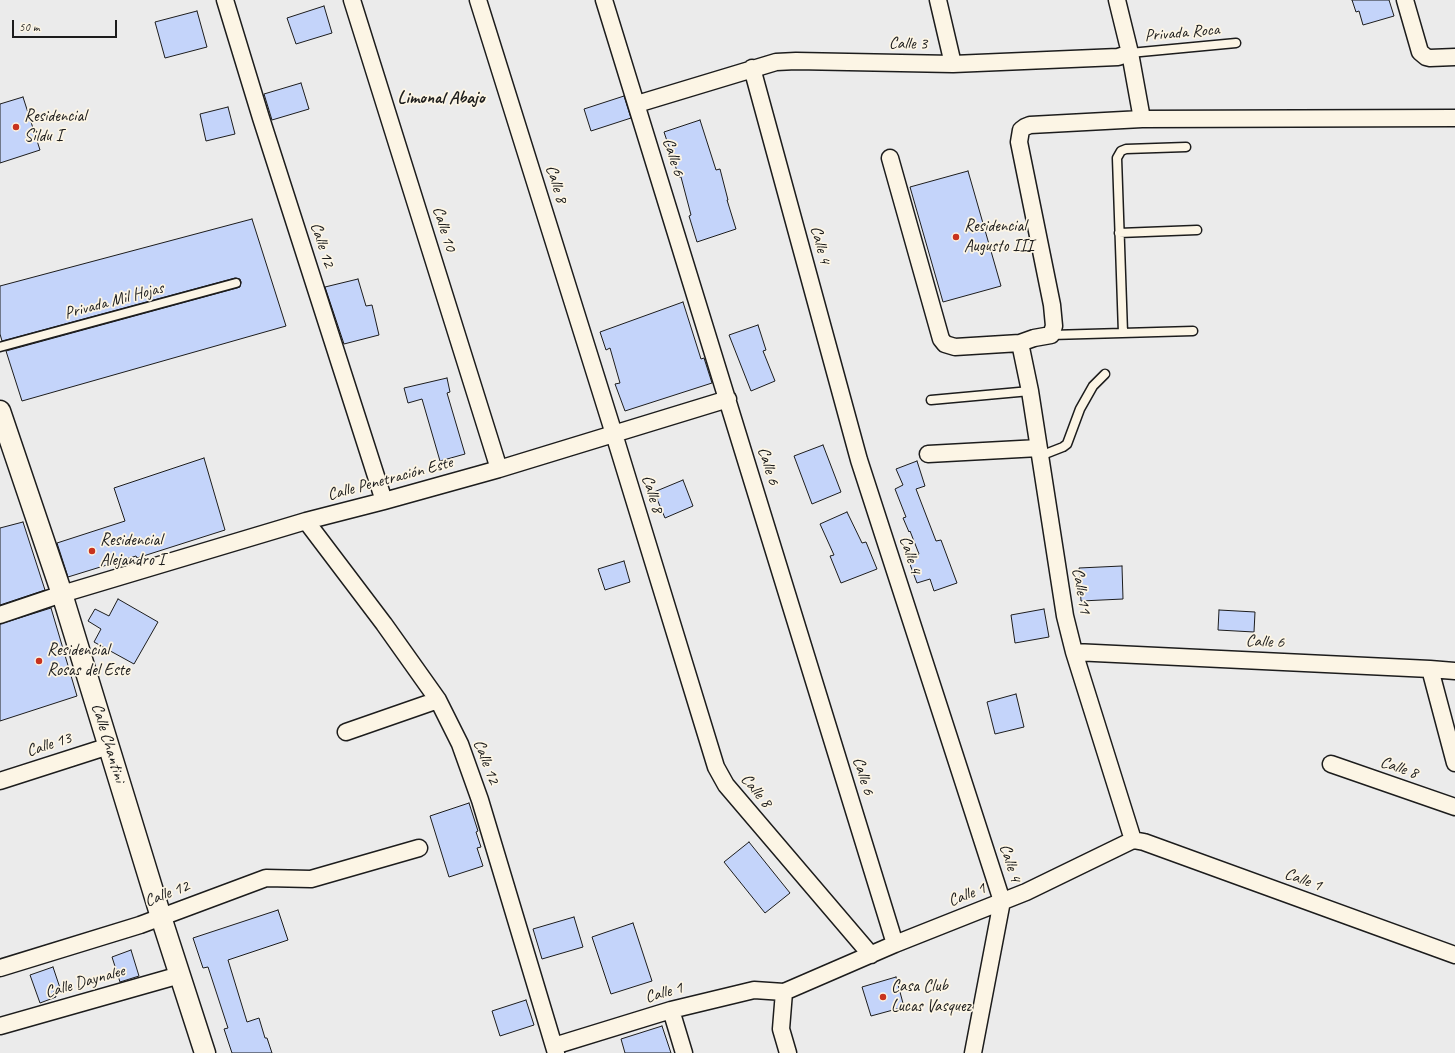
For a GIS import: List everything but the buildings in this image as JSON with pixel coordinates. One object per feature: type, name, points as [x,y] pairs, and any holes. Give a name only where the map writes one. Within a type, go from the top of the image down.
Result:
[{"type":"street","name":"Calle 12","points":[[225,0],[261,118],[384,501]]},
{"type":"street","name":"Calle 10","points":[[352,0],[499,469]]},
{"type":"street","name":"Calle 8","points":[[478,0],[614,434],[716,767],[720,776],[731,791],[870,955]]},
{"type":"street","name":"Calle 6","points":[[604,0],[728,398],[895,944]]},
{"type":"street","points":[[938,0],[953,64]]},
{"type":"street","points":[[1117,0],[1130,53],[1142,119]]},
{"type":"street","points":[[1405,0],[1418,48],[1423,55],[1430,58],[1455,57]]},
{"type":"street","name":"Calle 3","points":[[637,104],[776,62],[796,61],[953,64],[1113,58],[1130,53]]},
{"type":"street","name":"Calle 4","points":[[752,68],[859,460],[1002,901],[973,1053]]},
{"type":"street","points":[[890,158],[941,339],[949,346],[955,347],[1020,342],[1051,335],[1054,326],[1052,305],[1020,142],[1021,130],[1030,125],[1142,119],[1455,118]]},
{"type":"street","name":"Calle 11","points":[[1020,342],[1030,391],[1065,616],[1074,652],[1133,840]]},
{"type":"street","name":"Calle Penetración Este","points":[[0,615],[62,594],[306,521],[499,469],[728,398]]},
{"type":"street","name":"Calle Chantini","points":[[0,411],[62,594],[161,916],[206,1053]]},
{"type":"street","points":[[928,454],[1039,452]]},
{"type":"street","name":"Calle 12","points":[[306,521],[384,624],[438,700],[460,744],[480,800],[555,1050]]},
{"type":"street","name":"Calle 6","points":[[1074,652],[1455,671]]},
{"type":"street","points":[[1430,669],[1455,763]]},
{"type":"street","points":[[346,732],[438,700]]},
{"type":"street","name":"Calle 13","points":[[0,781],[109,746]]},
{"type":"street","name":"Calle 8","points":[[1332,764],[1455,807]]},
{"type":"street","name":"Calle 1","points":[[555,1050],[671,1010],[754,990],[784,992],[895,944],[1026,892],[1133,840],[1144,842],[1455,955]]},
{"type":"street","name":"Calle 12","points":[[0,968],[140,925],[266,878],[311,879],[419,848]]},
{"type":"street","name":"Calle Daynalee","points":[[0,1026],[180,975]]},
{"type":"street","points":[[784,992],[781,1029],[788,1053]]},
{"type":"street","points":[[671,1010],[684,1053]]},
{"type":"lane","name":"Privada Roca","points":[[1130,53],[1236,43]]},
{"type":"lane","points":[[1123,333],[1117,158],[1121,151],[1126,149],[1186,147]]},
{"type":"lane","points":[[1119,233],[1197,230]]},
{"type":"lane","name":"Privada Mil Hojas","points":[[0,347],[236,283]]},
{"type":"lane","points":[[1051,335],[1193,331]]},
{"type":"lane","points":[[1039,452],[1063,447],[1067,444],[1080,409],[1093,386],[1105,374]]},
{"type":"lane","points":[[931,400],[1030,391]]},
{"type":"place","name":"Residencial Sildu I","points":[[16,127]]},
{"type":"place","name":"Residencial Augusto III","points":[[956,237]]},
{"type":"place","name":"Residencial Alejandro I","points":[[92,551]]},
{"type":"place","name":"Residencial Rosas del Este","points":[[39,661]]},
{"type":"place","name":"Casa Club Lucas Vasquez","points":[[883,997]]},
{"type":"district","name":"Limonal Abajo","points":[[441,98]]}]
